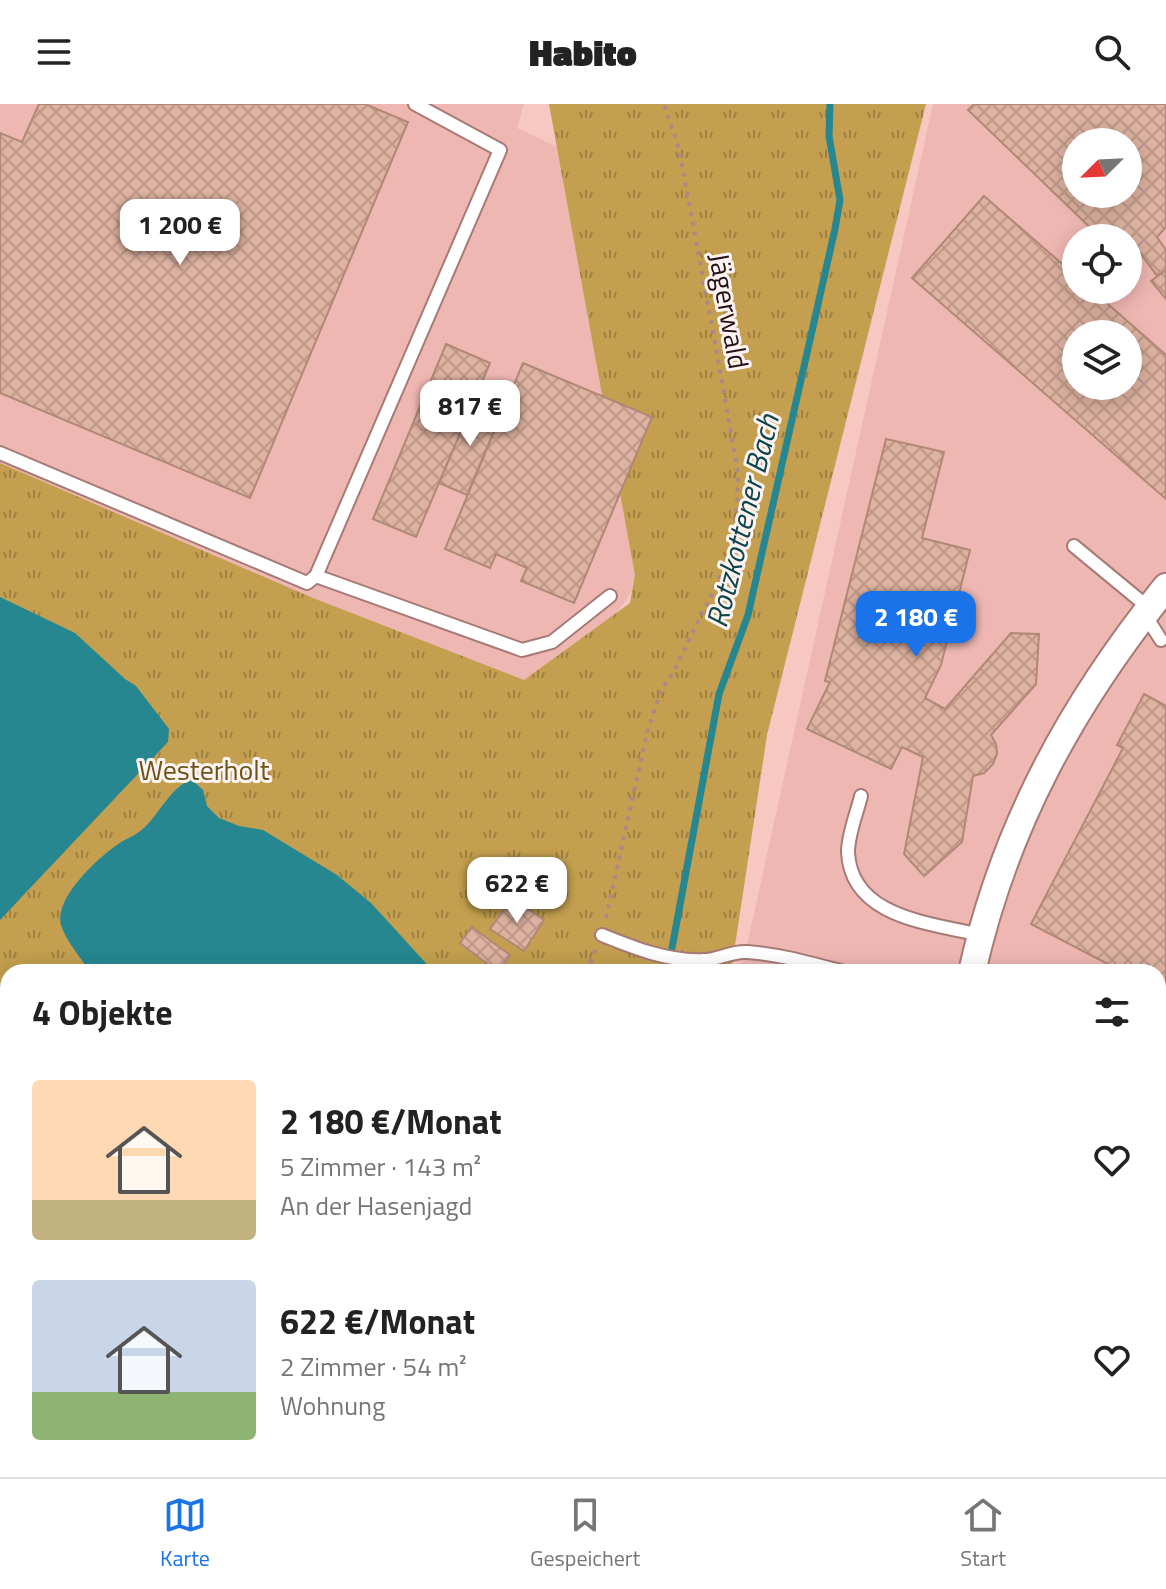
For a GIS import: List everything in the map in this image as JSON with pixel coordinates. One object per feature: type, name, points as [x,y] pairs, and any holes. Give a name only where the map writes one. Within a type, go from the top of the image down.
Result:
[{"type":"street","points":[[974,964],[1008,848],[1045,765],[1078,709],[1166,587]]},
{"type":"lane","points":[[0,453],[307,583],[316,576],[500,150],[415,104]]},
{"type":"lane","points":[[1074,546],[1147,611],[1161,640]]},
{"type":"lane","points":[[316,576],[522,650],[552,642],[610,596]]},
{"type":"lane","points":[[861,796],[848,850],[853,876],[863,894],[878,906],[898,915],[980,935]]},
{"type":"lane","points":[[602,935],[682,959],[708,961],[723,954],[748,952],[806,964]]},
{"type":"path","name":"Jägerwald","points":[[602,935],[647,733],[661,690],[673,673],[720,577],[732,544],[737,507],[738,473],[716,348],[679,149],[664,104]]},
{"type":"shaded area","points":[[0,104],[524,104],[517,128],[577,156],[644,569],[603,632],[519,723],[0,486]]},
{"type":"shaded area","points":[[933,104],[1166,104],[1166,964],[743,964]]},
{"type":"green space","name":"Westerholt","points":[[549,104],[926,104],[767,735],[732,964],[0,964],[0,463],[313,598],[524,680],[630,603],[635,575]]},
{"type":"water","points":[[0,597],[75,633],[136,686],[169,729],[168,742],[0,920]]},
{"type":"water","points":[[192,780],[203,790],[207,806],[219,818],[239,826],[263,830],[337,875],[371,903],[427,964],[84,964],[61,925],[60,915],[70,893],[97,861],[150,822],[185,782]]},
{"type":"building","points":[[39,104],[365,104],[408,122],[250,498],[0,393],[0,133],[22,142]]},
{"type":"building","points":[[974,104],[1166,104],[1166,227],[1157,237],[1166,250],[1166,270],[1158,277],[1142,256],[1142,224],[1086,224],[1070,208],[1142,208],[1142,128],[1062,128],[1062,200],[968,110]]},
{"type":"building","points":[[984,196],[1062,264],[1062,304],[1108,304],[1126,320],[1062,320],[1062,400],[1142,400],[1142,334],[1166,355],[1166,499],[912,278]]},
{"type":"building","points":[[1166,270],[1166,299],[1151,281]]},
{"type":"building","points":[[446,344],[490,363],[416,537],[373,519]]},
{"type":"building","points":[[523,363],[652,417],[574,603],[521,581],[527,568],[496,554],[490,568],[445,549]]},
{"type":"building","points":[[474,401],[502,412],[467,495],[439,483]]},
{"type":"building","points":[[886,439],[944,452],[922,538],[970,550],[941,665],[925,698],[945,709],[1011,633],[1039,634],[1036,684],[991,735],[997,754],[984,773],[973,776],[962,842],[924,876],[904,854],[923,757],[902,747],[891,769],[807,729],[830,682],[825,681]]},
{"type":"building","points":[[1144,694],[1166,706],[1166,964],[1108,964],[1031,924],[1123,748],[1117,745]]},
{"type":"building","points":[[512,898],[544,920],[524,951],[490,929]]},
{"type":"building","points":[[472,927],[510,955],[504,964],[488,964],[460,943]]},
{"type":"waterway","name":"Rotzkottener Bach","points":[[672,948],[719,694],[748,615],[835,229],[840,200],[829,136],[830,104]]}]
